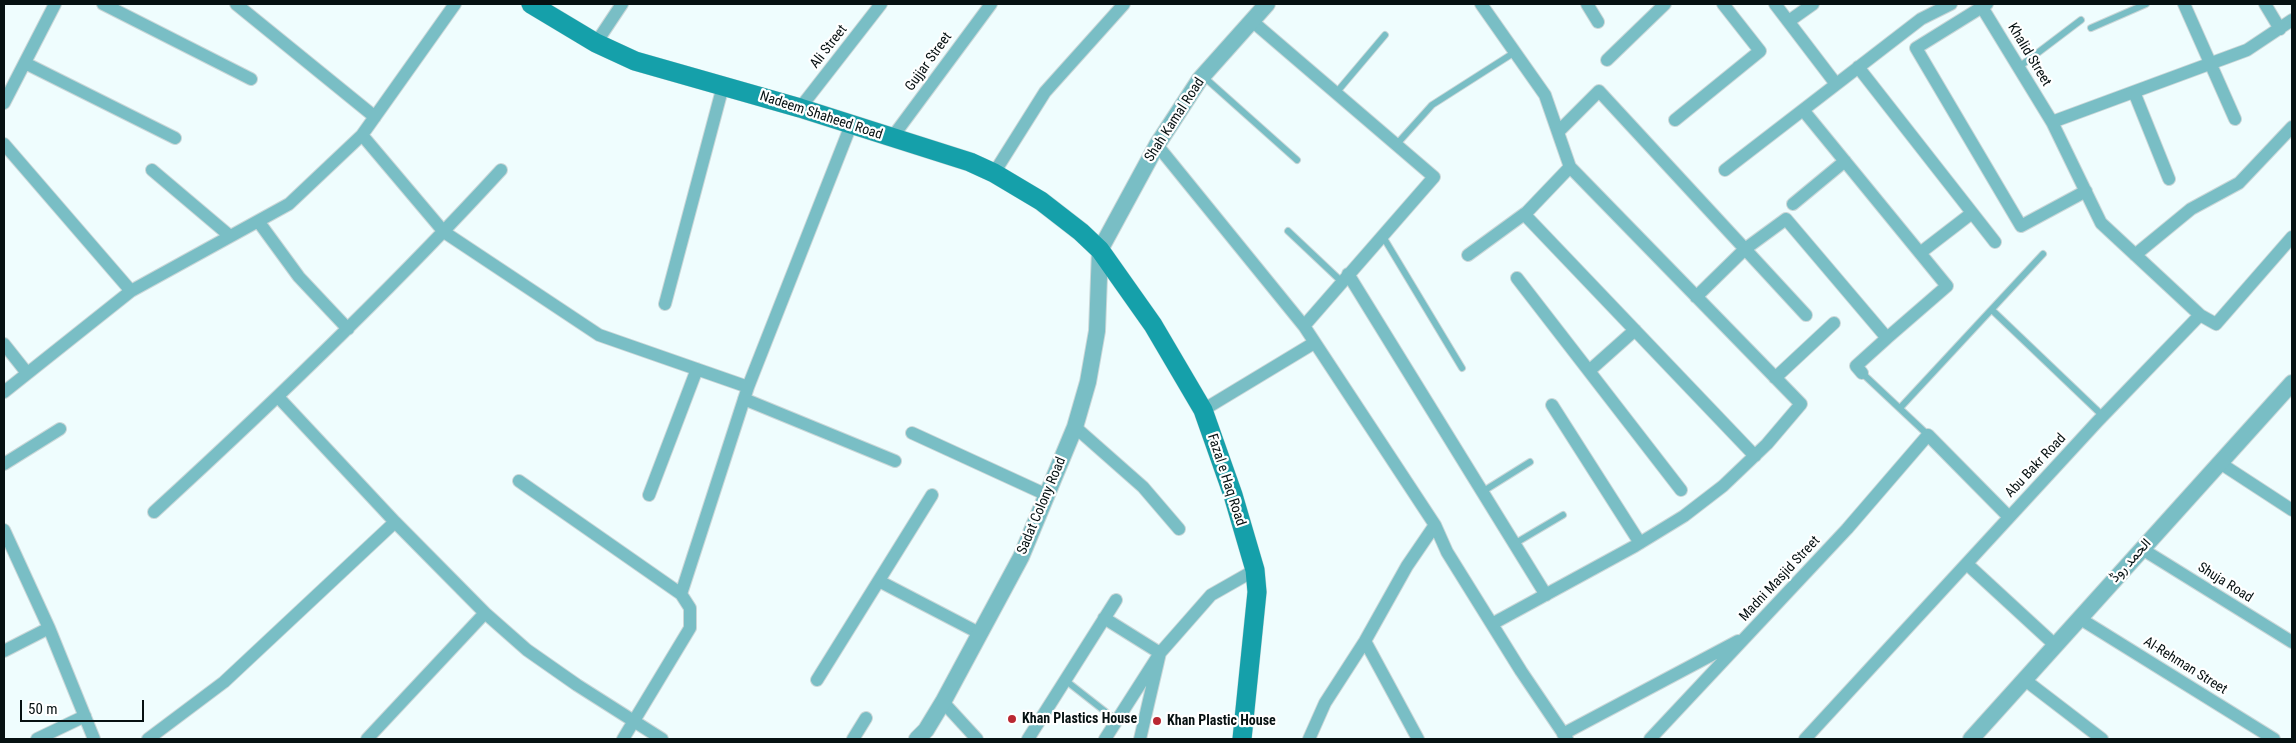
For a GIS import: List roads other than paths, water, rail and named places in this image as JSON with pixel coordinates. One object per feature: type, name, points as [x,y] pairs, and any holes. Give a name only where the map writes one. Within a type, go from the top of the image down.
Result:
[{"type":"main road","name":"Nadeem Shaheed Road","points":[[531,4],[596,43],[635,61],[800,108],[891,139],[970,162],[994,173],[1057,213],[1100,250]]},
{"type":"main road","name":"Fazal e Haq Road","points":[[1100,250],[1153,325],[1203,410],[1233,495],[1255,570],[1257,592],[1242,739]]},
{"type":"street","points":[[4,103],[55,4]]},
{"type":"street","points":[[102,4],[251,79]]},
{"type":"street","points":[[236,4],[376,117]]},
{"type":"street","points":[[4,392],[132,291],[289,204],[362,135],[455,4]]},
{"type":"street","points":[[596,43],[622,4]]},
{"type":"street","name":"Ali Street","points":[[800,108],[881,4]]},
{"type":"street","name":"Gujjar Street","points":[[891,139],[991,4]]},
{"type":"street","points":[[994,173],[1045,92],[1124,4]]},
{"type":"street","name":"Shah Kamal Road","points":[[1100,250],[1157,145],[1203,76],[1267,4]]},
{"type":"street","points":[[1587,4],[1598,22]]},
{"type":"street","points":[[1607,60],[1665,4]]},
{"type":"street","points":[[1675,120],[1760,51],[1723,4]]},
{"type":"street","points":[[1775,4],[1836,84]]},
{"type":"street","points":[[1789,22],[1813,4]]},
{"type":"street","points":[[1725,170],[1921,20],[1950,4]]},
{"type":"street","points":[[2184,4],[2235,119]]},
{"type":"street","points":[[2265,4],[2280,28]]},
{"type":"street","points":[[1485,5],[1545,95],[1570,167],[1801,404],[1755,456],[1723,486],[1684,516],[1640,543],[1492,624]]},
{"type":"street","points":[[1983,5],[1916,48],[2021,226],[2086,191]]},
{"type":"street","name":"Khalid Street","points":[[1983,5],[2052,122],[2101,223],[2135,254]]},
{"type":"street","points":[[2052,122],[2247,50],[2292,20]]},
{"type":"street","points":[[1252,21],[1434,177],[1304,326]]},
{"type":"street","points":[[25,63],[176,138]]},
{"type":"street","points":[[1858,68],[1995,242]]},
{"type":"street","points":[[665,304],[723,86]]},
{"type":"street","points":[[1559,131],[1599,91],[1806,315]]},
{"type":"street","points":[[2134,92],[2169,179]]},
{"type":"street","points":[[1803,110],[1946,286],[1856,366],[1862,373]]},
{"type":"street","points":[[681,594],[746,393],[852,125]]},
{"type":"street","points":[[2292,127],[2239,183],[2191,209],[2135,254],[2200,315],[2216,324],[2292,238]]},
{"type":"street","points":[[362,135],[444,232],[599,335],[696,369],[895,461]]},
{"type":"street","points":[[4,144],[132,291]]},
{"type":"street","points":[[1157,145],[1304,326],[1435,525],[1447,552],[1565,736],[1747,636]]},
{"type":"street","points":[[1793,204],[1845,161]]},
{"type":"street","points":[[1468,256],[1524,214],[1570,167]]},
{"type":"street","points":[[152,170],[230,236]]},
{"type":"street","points":[[154,512],[279,398],[444,232],[501,170]]},
{"type":"street","points":[[1920,253],[1972,212]]},
{"type":"street","points":[[1524,214],[1755,456]]},
{"type":"street","points":[[1696,296],[1745,248],[1786,219],[1887,338]]},
{"type":"street","points":[[258,221],[299,277],[348,329]]},
{"type":"street","name":"Sadat Colony Road","points":[[917,739],[926,730],[943,702],[1021,556],[1075,427],[1088,382],[1097,330],[1100,250]]},
{"type":"street","points":[[1344,278],[1546,595]]},
{"type":"street","points":[[1517,278],[1681,490]]},
{"type":"street","name":"Abu Bakr Road","points":[[1805,739],[2103,416],[2200,315]]},
{"type":"street","points":[[1775,378],[1834,323]]},
{"type":"street","points":[[1589,371],[1635,330]]},
{"type":"street","points":[[1203,410],[1314,343]]},
{"type":"street","points":[[4,344],[27,373]]},
{"type":"street","points":[[649,495],[696,369]]},
{"type":"street","name":"الحمد روڈ","points":[[1971,739],[2220,463],[2291,388]]},
{"type":"street","points":[[279,398],[394,522],[484,613],[526,650],[662,739]]},
{"type":"street","points":[[1552,405],[1640,543]]},
{"type":"street","points":[[1075,427],[1143,486],[1179,529]]},
{"type":"street","points":[[4,464],[60,429]]},
{"type":"street","points":[[912,433],[1047,495]]},
{"type":"street","points":[[1928,435],[2009,517]]},
{"type":"street","name":"Madni Masjid Street","points":[[1650,739],[1847,528],[1928,435]]},
{"type":"street","points":[[2220,463],[2292,510]]},
{"type":"street","points":[[519,481],[681,594],[690,608],[690,628],[623,739]]},
{"type":"street","points":[[817,680],[932,495]]},
{"type":"street","points":[[148,739],[224,682],[394,522]]},
{"type":"street","points":[[1309,739],[1325,703],[1365,641],[1407,566],[1435,525]]},
{"type":"street","points":[[4,532],[49,628],[94,739]]},
{"type":"street","name":"Shuja Road","points":[[2142,549],[2292,642]]},
{"type":"street","points":[[1967,564],[2055,645]]},
{"type":"street","points":[[1105,739],[1160,653],[1212,595],[1255,570]]},
{"type":"street","points":[[879,581],[979,633]]},
{"type":"street","points":[[1028,739],[1116,600]]},
{"type":"street","points":[[367,739],[484,613]]},
{"type":"street","points":[[1104,618],[1160,653]]},
{"type":"street","name":"Al-Rehman Street","points":[[2079,618],[2274,739]]},
{"type":"street","points":[[4,651],[49,628]]},
{"type":"street","points":[[1365,641],[1412,736]]},
{"type":"street","points":[[1140,739],[1160,653]]},
{"type":"street","points":[[2025,680],[2102,739]]},
{"type":"street","points":[[943,702],[977,739]]},
{"type":"street","points":[[36,739],[84,716]]},
{"type":"street","points":[[853,739],[866,718]]},
{"type":"lane","points":[[2091,28],[2146,4]]},
{"type":"lane","points":[[2019,67],[2081,20]]},
{"type":"lane","points":[[1336,93],[1385,35]]},
{"type":"lane","points":[[1396,145],[1432,105],[1515,52]]},
{"type":"lane","points":[[1203,76],[1297,160]]},
{"type":"lane","points":[[1288,231],[1344,278]]},
{"type":"lane","points":[[1382,235],[1462,368]]},
{"type":"lane","points":[[1900,408],[2043,254]]},
{"type":"lane","points":[[1992,310],[2103,416]]},
{"type":"lane","points":[[1862,373],[1928,435]]},
{"type":"lane","points":[[1482,492],[1530,462]]},
{"type":"lane","points":[[1514,544],[1564,515]]},
{"type":"lane","points":[[1065,680],[1116,720]]},
{"type":"place","name":"Khan Plastics House","points":[[1012,719]]},
{"type":"place","name":"Khan Plastic House","points":[[1157,721]]}]
